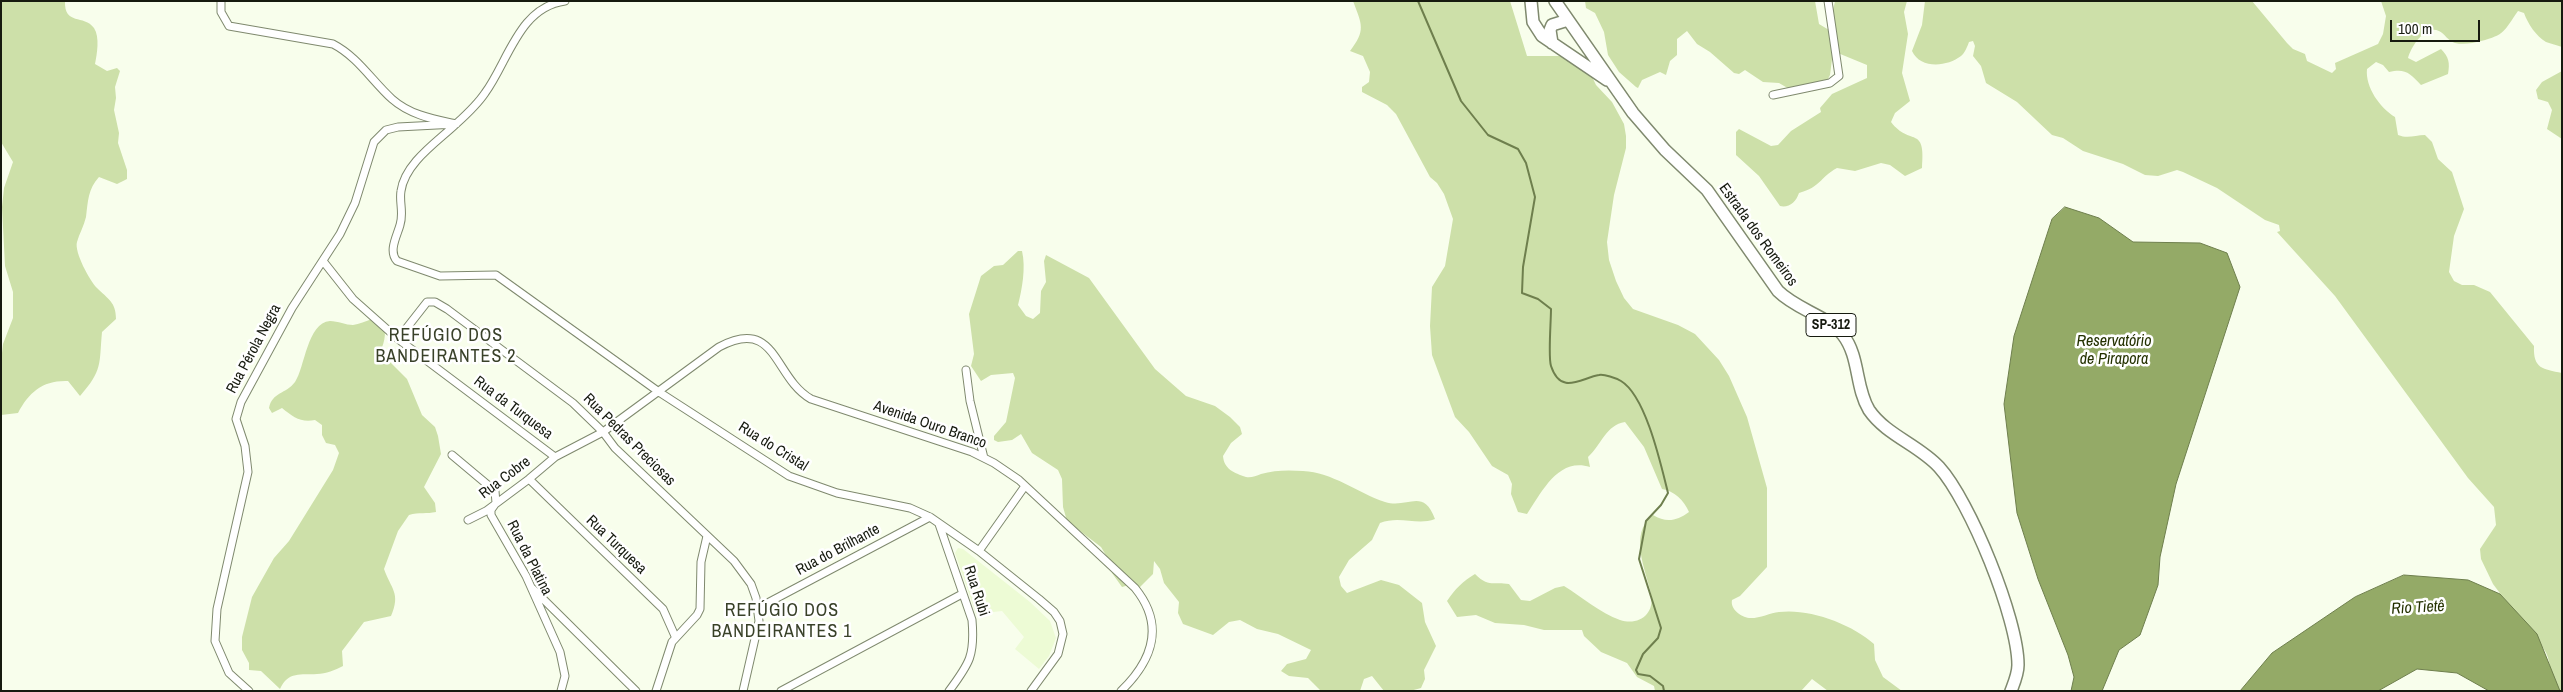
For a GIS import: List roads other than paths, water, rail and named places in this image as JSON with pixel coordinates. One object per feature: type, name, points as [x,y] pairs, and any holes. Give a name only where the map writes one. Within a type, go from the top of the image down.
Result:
[{"type":"main road","points":[[1531,1],[1531,13],[1537,30],[1552,43],[1612,84]]},
{"type":"main road","name":"Estrada dos Romeiros","points":[[1556,1],[1612,84],[1651,134],[1707,190],[1778,291],[1787,300],[1825,321],[1844,336],[1853,354],[1863,398],[1876,419],[1922,451],[1951,481],[1999,584],[2006,606],[2018,666],[2011,691]]},
{"type":"main road","points":[[1552,43],[1550,30],[1552,25],[1568,20]]},
{"type":"street","points":[[221,1],[221,12],[229,26],[334,44],[344,50],[393,100],[407,110],[424,117],[456,124],[486,92],[520,32],[549,1]]},
{"type":"street","points":[[543,9],[565,1]]},
{"type":"street","points":[[1773,94],[1830,83],[1838,76],[1828,1]]},
{"type":"street","name":"Rua Pérola Negra","points":[[249,691],[229,673],[216,641],[217,609],[248,472],[245,446],[236,419],[241,402],[288,316],[340,234],[355,203],[374,142],[386,130],[456,124]]},
{"type":"street","name":"Rua do Cristal","points":[[456,124],[422,155],[404,181],[400,192],[402,218],[393,251],[394,258],[400,263],[440,276],[496,275],[659,392],[789,476],[837,493],[910,508],[930,517],[979,551],[1054,612],[1060,621],[1064,634],[1058,654],[1031,691]]},
{"type":"street","name":"Rua da Turquesa","points":[[323,261],[353,299],[398,339],[555,457]]},
{"type":"street","name":"Rua Pedras Preciosas","points":[[398,339],[427,302],[435,302],[558,391],[604,432],[615,448],[742,571],[754,591],[758,608]]},
{"type":"street","name":"Avenida Ouro Branco","points":[[659,392],[726,343],[739,339],[754,339],[771,348],[791,382],[810,399],[984,458],[1019,480],[1135,588],[1148,607],[1153,630],[1149,653],[1136,675],[1121,691]]},
{"type":"street","points":[[966,370],[970,401],[984,458]]},
{"type":"street","name":"Rua Cobre","points":[[468,520],[529,480],[555,457],[604,432],[659,392]]},
{"type":"street","name":"Rua da Platina","points":[[452,455],[496,491],[496,503],[491,510],[491,514],[531,587],[563,662],[565,676],[561,691]]},
{"type":"street","name":"Rua Turquesa","points":[[529,480],[663,609],[675,636]]},
{"type":"street","points":[[979,551],[1025,486]]},
{"type":"street","name":"Rua do Brilhante","points":[[758,608],[930,517]]},
{"type":"street","name":"Rua Rubi","points":[[939,524],[972,620],[974,647],[966,668],[949,691]]},
{"type":"street","points":[[656,691],[665,660],[675,636],[698,615],[700,609],[701,562],[707,536]]},
{"type":"street","points":[[531,587],[636,691]]},
{"type":"street","points":[[781,691],[962,594]]},
{"type":"street","points":[[743,691],[757,633],[758,608]]},
{"type":"water","name":"Reservatório de Pirapora","points":[[2065,207],[2099,218],[2133,242],[2200,243],[2227,253],[2240,287],[2176,484],[2160,557],[2158,585],[2140,635],[2119,650],[2102,691],[2071,691],[2074,677],[2068,655],[2038,579],[2017,513],[2004,404],[2014,336],[2052,219]]},
{"type":"water","name":"Rio Tietê","points":[[2404,575],[2468,580],[2500,594],[2537,634],[2560,691],[2489,691],[2457,673],[2417,669],[2378,691],[2240,691],[2272,653],[2355,597]]},
{"type":"waterway","points":[[1418,1],[1461,101],[1488,135],[1518,149],[1526,163],[1535,197],[1523,267],[1522,293],[1538,299],[1551,309],[1550,362],[1555,375],[1566,383],[1601,375],[1610,376],[1621,381],[1630,389],[1638,401],[1651,432],[1668,493],[1661,505],[1646,521],[1639,559],[1661,628],[1658,638],[1643,654],[1636,670],[1638,674],[1650,676],[1663,686],[1664,691]]},
{"type":"district","name":"REFÚGIO DOS BANDEIRANTES 2","points":[[446,346]]},
{"type":"district","name":"REFÚGIO DOS BANDEIRANTES 1","points":[[782,621]]}]
